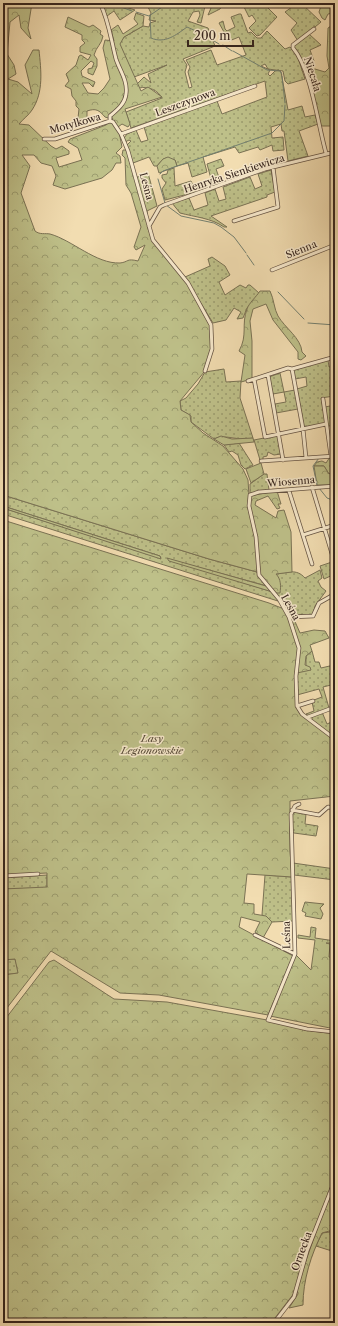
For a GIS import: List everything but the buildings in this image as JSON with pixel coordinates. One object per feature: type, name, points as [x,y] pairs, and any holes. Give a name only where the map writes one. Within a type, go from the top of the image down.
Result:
[{"type":"street","points":[[100,3],[110,28],[116,60],[126,83],[125,99],[122,105],[110,116],[110,121]]},
{"type":"street","name":"Niecała","points":[[314,29],[293,45],[293,48],[299,56],[305,72],[326,153]]},
{"type":"street","name":"Leszczynowa","points":[[121,134],[255,86]]},
{"type":"street","name":"Leśna","points":[[110,121],[114,122],[121,134],[134,169],[149,226],[156,245],[188,283],[211,325],[212,349],[205,371]]},
{"type":"street","name":"Motylkowa","points":[[44,139],[55,139],[110,121]]},
{"type":"street","name":"Henryka Sienkiewicza","points":[[149,226],[160,207],[164,205],[273,167],[335,152]]},
{"type":"street","points":[[234,221],[278,207],[273,167]]},
{"type":"street","name":"Sienna","points":[[272,270],[335,245]]},
{"type":"street","points":[[248,381],[288,368],[292,369],[335,357]]},
{"type":"street","points":[[292,369],[303,429],[306,458]]},
{"type":"street","points":[[268,375],[283,460]]},
{"type":"street","points":[[254,379],[265,436],[326,424]]},
{"type":"street","points":[[323,400],[331,456]]},
{"type":"street","points":[[261,462],[335,456]]},
{"type":"street","name":"Wiosenna","points":[[250,495],[272,490],[289,491],[312,487],[335,486]]},
{"type":"street","points":[[312,487],[333,557]]},
{"type":"street","points":[[289,491],[312,564]]},
{"type":"street","name":"Leśna","points":[[250,495],[248,506],[256,537],[259,575],[279,599],[289,618],[299,648],[296,676],[297,706]]},
{"type":"street","points":[[303,535],[335,525]]},
{"type":"street","points":[[289,618],[313,616],[319,603],[335,594]]},
{"type":"street","points":[[313,701],[297,706],[302,714],[334,737]]},
{"type":"street","points":[[308,717],[335,707]]},
{"type":"street","points":[[292,810],[299,804]]},
{"type":"street","points":[[292,810],[319,815],[328,807],[335,808]]},
{"type":"street","name":"Leśna","points":[[292,810],[290,846],[293,866],[294,954],[268,1020],[307,1029],[335,1032]]},
{"type":"street","points":[[3,876],[38,874]]},
{"type":"street","points":[[255,935],[294,954]]},
{"type":"street","name":"Ornecka","points":[[274,1323],[294,1297],[307,1251],[335,1180]]},
{"type":"street","points":[[323,1323],[335,1319]]},
{"type":"green space","points":[[3,3],[32,3],[28,28],[31,39],[21,28],[19,15],[10,22],[7,54],[14,65],[16,74],[8,79],[18,82],[32,94],[25,65],[33,50],[39,50],[41,81],[38,96],[31,112],[19,124],[29,125],[56,149],[62,146],[69,151],[69,154],[56,158],[59,167],[82,160],[78,148],[68,142],[70,139],[106,125],[113,119],[110,115],[108,118],[105,117],[99,111],[95,110],[87,111],[87,122],[84,124],[78,118],[79,109],[76,106],[76,101],[72,96],[71,89],[65,86],[69,81],[66,74],[76,65],[79,56],[81,55],[88,60],[91,55],[80,52],[80,47],[85,43],[82,40],[82,35],[65,27],[68,17],[89,27],[93,25],[101,31],[100,34],[103,36],[94,55],[97,59],[97,66],[93,75],[88,73],[88,69],[92,68],[94,63],[91,61],[81,71],[82,76],[95,82],[93,87],[89,83],[82,83],[88,93],[98,94],[110,79],[103,48],[105,40],[114,41],[111,30],[118,25],[123,34],[138,24],[134,19],[136,13],[144,16],[143,26],[124,37],[120,44],[141,91],[148,87],[162,97],[125,109],[130,124],[128,127],[122,124],[118,127],[122,147],[116,153],[120,156],[121,163],[116,163],[112,170],[102,178],[65,189],[53,185],[56,176],[52,166],[41,163],[34,155],[22,155],[30,166],[21,193],[35,231],[58,237],[102,260],[120,263],[129,260],[138,261],[145,245],[136,250],[134,247],[141,227],[131,193],[126,185],[125,158],[122,155],[123,150],[127,150],[135,178],[148,173],[157,206],[147,211],[148,229],[156,244],[188,285],[210,326],[211,350],[205,371],[180,401],[181,410],[190,415],[191,422],[203,433],[223,446],[243,469],[248,480],[249,496],[277,491],[281,504],[278,504],[280,508],[277,509],[268,496],[256,501],[255,505],[276,518],[278,511],[284,510],[291,532],[292,572],[276,574],[279,578],[280,593],[169,561],[167,558],[266,586],[257,572],[209,559],[3,495]]},
{"type":"green space","points":[[101,3],[126,3],[122,6],[135,10],[120,20],[114,11],[107,16]]},
{"type":"green space","points":[[149,3],[224,3],[220,9],[208,15],[211,8],[208,5],[205,6],[201,23],[197,22],[200,15],[199,11],[193,12],[188,21],[208,28],[215,46],[183,59],[187,65],[185,72],[189,88],[192,87],[188,72],[190,67],[186,60],[211,50],[217,65],[246,55],[239,37],[229,41],[219,23],[223,21],[227,31],[235,27],[231,17],[241,14],[248,33],[251,32],[257,38],[261,38],[267,31],[285,49],[290,47],[297,55],[305,79],[288,84],[285,81],[283,71],[280,71],[288,110],[302,106],[305,117],[315,115],[318,124],[299,131],[308,156],[288,161],[284,131],[282,131],[281,124],[271,127],[272,138],[283,137],[284,150],[273,151],[272,145],[260,150],[258,147],[239,153],[235,147],[203,157],[207,172],[192,177],[188,163],[177,166],[175,160],[163,159],[157,166],[154,166],[149,157],[133,163],[127,145],[131,141],[129,140],[125,142],[124,138],[127,134],[136,130],[141,142],[148,140],[144,127],[217,101],[222,114],[267,97],[265,81],[131,128],[126,112],[162,98],[152,89],[139,88],[137,84],[144,77],[151,83],[148,74],[167,65],[134,77],[119,44],[124,37],[143,26],[149,27],[150,23],[156,21],[149,20],[151,13],[147,5]],"holes":[[[265,64],[268,69],[278,70],[270,76],[268,74],[270,70],[261,66]]]},
{"type":"green space","points":[[242,3],[272,3],[268,8],[277,17],[260,35],[257,36],[249,28],[256,21],[252,15],[249,17]]},
{"type":"green space","points":[[292,3],[301,3],[321,22],[298,41],[291,30],[297,23],[285,12],[292,7]]},
{"type":"green space","points":[[322,3],[335,3],[335,130],[334,126],[321,126],[305,68],[305,65],[314,66],[309,68],[310,71],[315,69],[325,72],[329,68],[327,56],[328,28],[331,26],[333,13],[328,14],[325,20],[322,18],[319,12]]},
{"type":"green space","points":[[309,34],[321,45],[310,50],[314,61],[304,65],[294,46]]},
{"type":"green space","points":[[168,157],[175,160],[177,166],[159,173],[157,166],[163,159]]},
{"type":"green space","points":[[221,159],[224,166],[216,169],[221,183],[213,186],[207,164]]},
{"type":"green space","points":[[174,168],[175,186],[191,181],[196,192],[165,200],[162,189],[166,183],[162,178],[162,175],[167,174],[168,170]]},
{"type":"green space","points":[[271,170],[275,192],[267,195],[267,197],[211,216],[227,227],[208,220],[180,213],[172,203],[189,198],[194,210],[208,205],[205,193],[215,189],[219,201],[226,199],[223,187],[250,177],[255,189],[262,186],[258,174]]},
{"type":"green space","points":[[212,257],[225,266],[230,275],[219,282],[225,295],[240,285],[246,288],[250,285],[259,293],[247,308],[243,318],[237,319],[241,312],[234,308],[226,320],[213,323],[185,277],[210,266],[208,259]]},
{"type":"green space","points":[[260,291],[270,291],[278,316],[299,342],[302,352],[306,356],[301,360],[298,359],[298,352],[273,320],[266,304],[253,309],[250,321],[252,341],[252,379],[241,382],[245,355],[239,351],[244,335],[245,315],[249,304]]},
{"type":"green space","points":[[328,360],[329,367],[335,366],[335,399],[334,396],[321,398],[326,424],[304,427],[297,389],[307,386],[306,377],[295,379],[293,370]]},
{"type":"green space","points":[[224,369],[226,382],[241,381],[240,398],[253,438],[243,439],[218,437],[214,439],[191,422],[191,416],[181,410],[180,401],[186,398],[198,384],[205,372]]},
{"type":"green space","points":[[280,373],[284,392],[273,394],[269,377]]},
{"type":"green space","points":[[295,390],[298,409],[276,413],[275,404],[286,402],[284,392]]},
{"type":"green space","points":[[335,405],[335,426],[328,426],[325,407]]},
{"type":"green space","points":[[279,435],[281,454],[274,455],[268,452],[267,456],[263,457],[263,461],[260,460],[254,440]]},
{"type":"green space","points":[[221,436],[232,439],[253,438],[254,442],[224,445],[214,439]]},
{"type":"green space","points":[[239,443],[253,465],[245,469],[241,465],[238,455],[232,451],[229,452],[224,445]]},
{"type":"green space","points":[[330,457],[335,457],[335,485],[333,471],[329,474],[324,466],[314,466],[317,462],[322,461],[326,463]]},
{"type":"green space","points":[[261,463],[264,474],[251,483],[246,469]]},
{"type":"green space","points":[[314,466],[324,466],[329,474],[333,471],[335,485],[317,485]]},
{"type":"green space","points":[[264,474],[267,474],[269,490],[250,494],[250,484]]},
{"type":"green space","points":[[3,495],[209,559],[257,572],[267,586],[168,559],[276,593],[275,574],[295,572],[305,578],[320,570],[322,578],[318,581],[321,587],[326,591],[315,606],[313,615],[298,615],[291,607],[281,602],[3,514],[3,508],[161,558],[160,556],[3,506]]},
{"type":"green space","points":[[3,506],[160,556],[161,559],[3,508]]},
{"type":"green space","name":"Lasy Legionowskie","points":[[3,520],[284,609],[292,624],[298,648],[296,693],[297,708],[300,714],[311,720],[335,740],[335,796],[290,801],[290,851],[292,877],[247,874],[244,903],[254,904],[254,914],[266,916],[272,922],[263,938],[255,932],[260,922],[241,917],[239,927],[293,956],[268,1015],[159,995],[120,993],[51,951],[3,1013],[3,975],[18,973],[15,959],[3,960],[3,889],[47,887],[47,873],[3,875]]},
{"type":"green space","points":[[335,561],[335,574],[324,579],[320,566]]},
{"type":"green space","points":[[293,617],[300,633],[314,630],[325,631],[329,638],[310,645],[312,651],[306,656],[305,665],[310,667],[311,670],[297,673],[299,648],[291,619]]},
{"type":"green space","points":[[312,651],[315,662],[319,662],[321,668],[334,665],[333,654],[335,654],[335,684],[323,687],[329,708],[309,716],[306,714],[314,711],[312,702],[322,697],[319,689],[297,695],[297,673],[306,666],[306,656]]},
{"type":"green space","points":[[322,712],[327,724],[334,721],[335,735],[332,736],[312,720],[312,717]]},
{"type":"green space","points":[[293,812],[306,814],[305,824],[318,826],[316,836],[294,833],[291,831]]},
{"type":"green space","points":[[293,863],[335,869],[335,880],[294,875]]},
{"type":"green space","points":[[47,875],[47,888],[3,889],[3,878]]},
{"type":"green space","points":[[265,875],[292,877],[293,921],[272,922],[262,915]]},
{"type":"green space","points":[[305,902],[324,904],[320,908],[323,914],[321,919],[305,916],[306,913],[302,911]]},
{"type":"green space","points":[[311,927],[316,928],[315,938],[335,941],[335,943],[326,943],[330,944],[329,957],[335,958],[335,1029],[270,1016],[296,955],[311,970],[315,940],[298,938],[298,935],[310,937]]},
{"type":"green space","points":[[15,959],[19,973],[3,975],[3,960]]},
{"type":"green space","points":[[54,960],[114,999],[167,1002],[267,1020],[312,1031],[335,1034],[335,1177],[302,1261],[295,1292],[271,1323],[3,1323],[3,1022],[49,962]]},
{"type":"green space","points":[[335,1182],[335,1222],[330,1225],[333,1230],[322,1233],[314,1250],[304,1286],[303,1305],[289,1308],[298,1294],[297,1289]]},
{"type":"green space","points":[[335,1222],[335,1252],[316,1246],[322,1233],[330,1232],[331,1223]]},
{"type":"waterway","points":[[109,3],[119,7]]},
{"type":"waterway","points":[[136,12],[149,16],[168,3]]},
{"type":"waterway","points":[[121,7],[132,11]]},
{"type":"waterway","points":[[150,15],[151,38],[156,40],[170,38],[187,27],[196,31]]},
{"type":"waterway","points":[[199,33],[211,39]]},
{"type":"waterway","points":[[214,41],[219,44]]},
{"type":"waterway","points":[[223,45],[232,51]]},
{"type":"waterway","points":[[233,51],[267,70],[280,71],[282,74]]},
{"type":"waterway","points":[[282,76],[285,103]]},
{"type":"waterway","points":[[160,174],[163,171],[272,133],[284,121],[285,105]]},
{"type":"waterway","points":[[158,179],[165,203]]},
{"type":"waterway","points":[[166,205],[181,216],[214,223],[221,227],[234,237],[246,253]]},
{"type":"waterway","points":[[247,255],[254,265]]},
{"type":"waterway","points":[[278,292],[304,319]]},
{"type":"waterway","points":[[308,323],[335,325]]},
{"type":"waterway","points":[[333,425],[335,419]]},
{"type":"waterway","points":[[317,485],[313,466],[319,458]]},
{"type":"waterway","points":[[319,488],[327,498],[335,501]]}]
